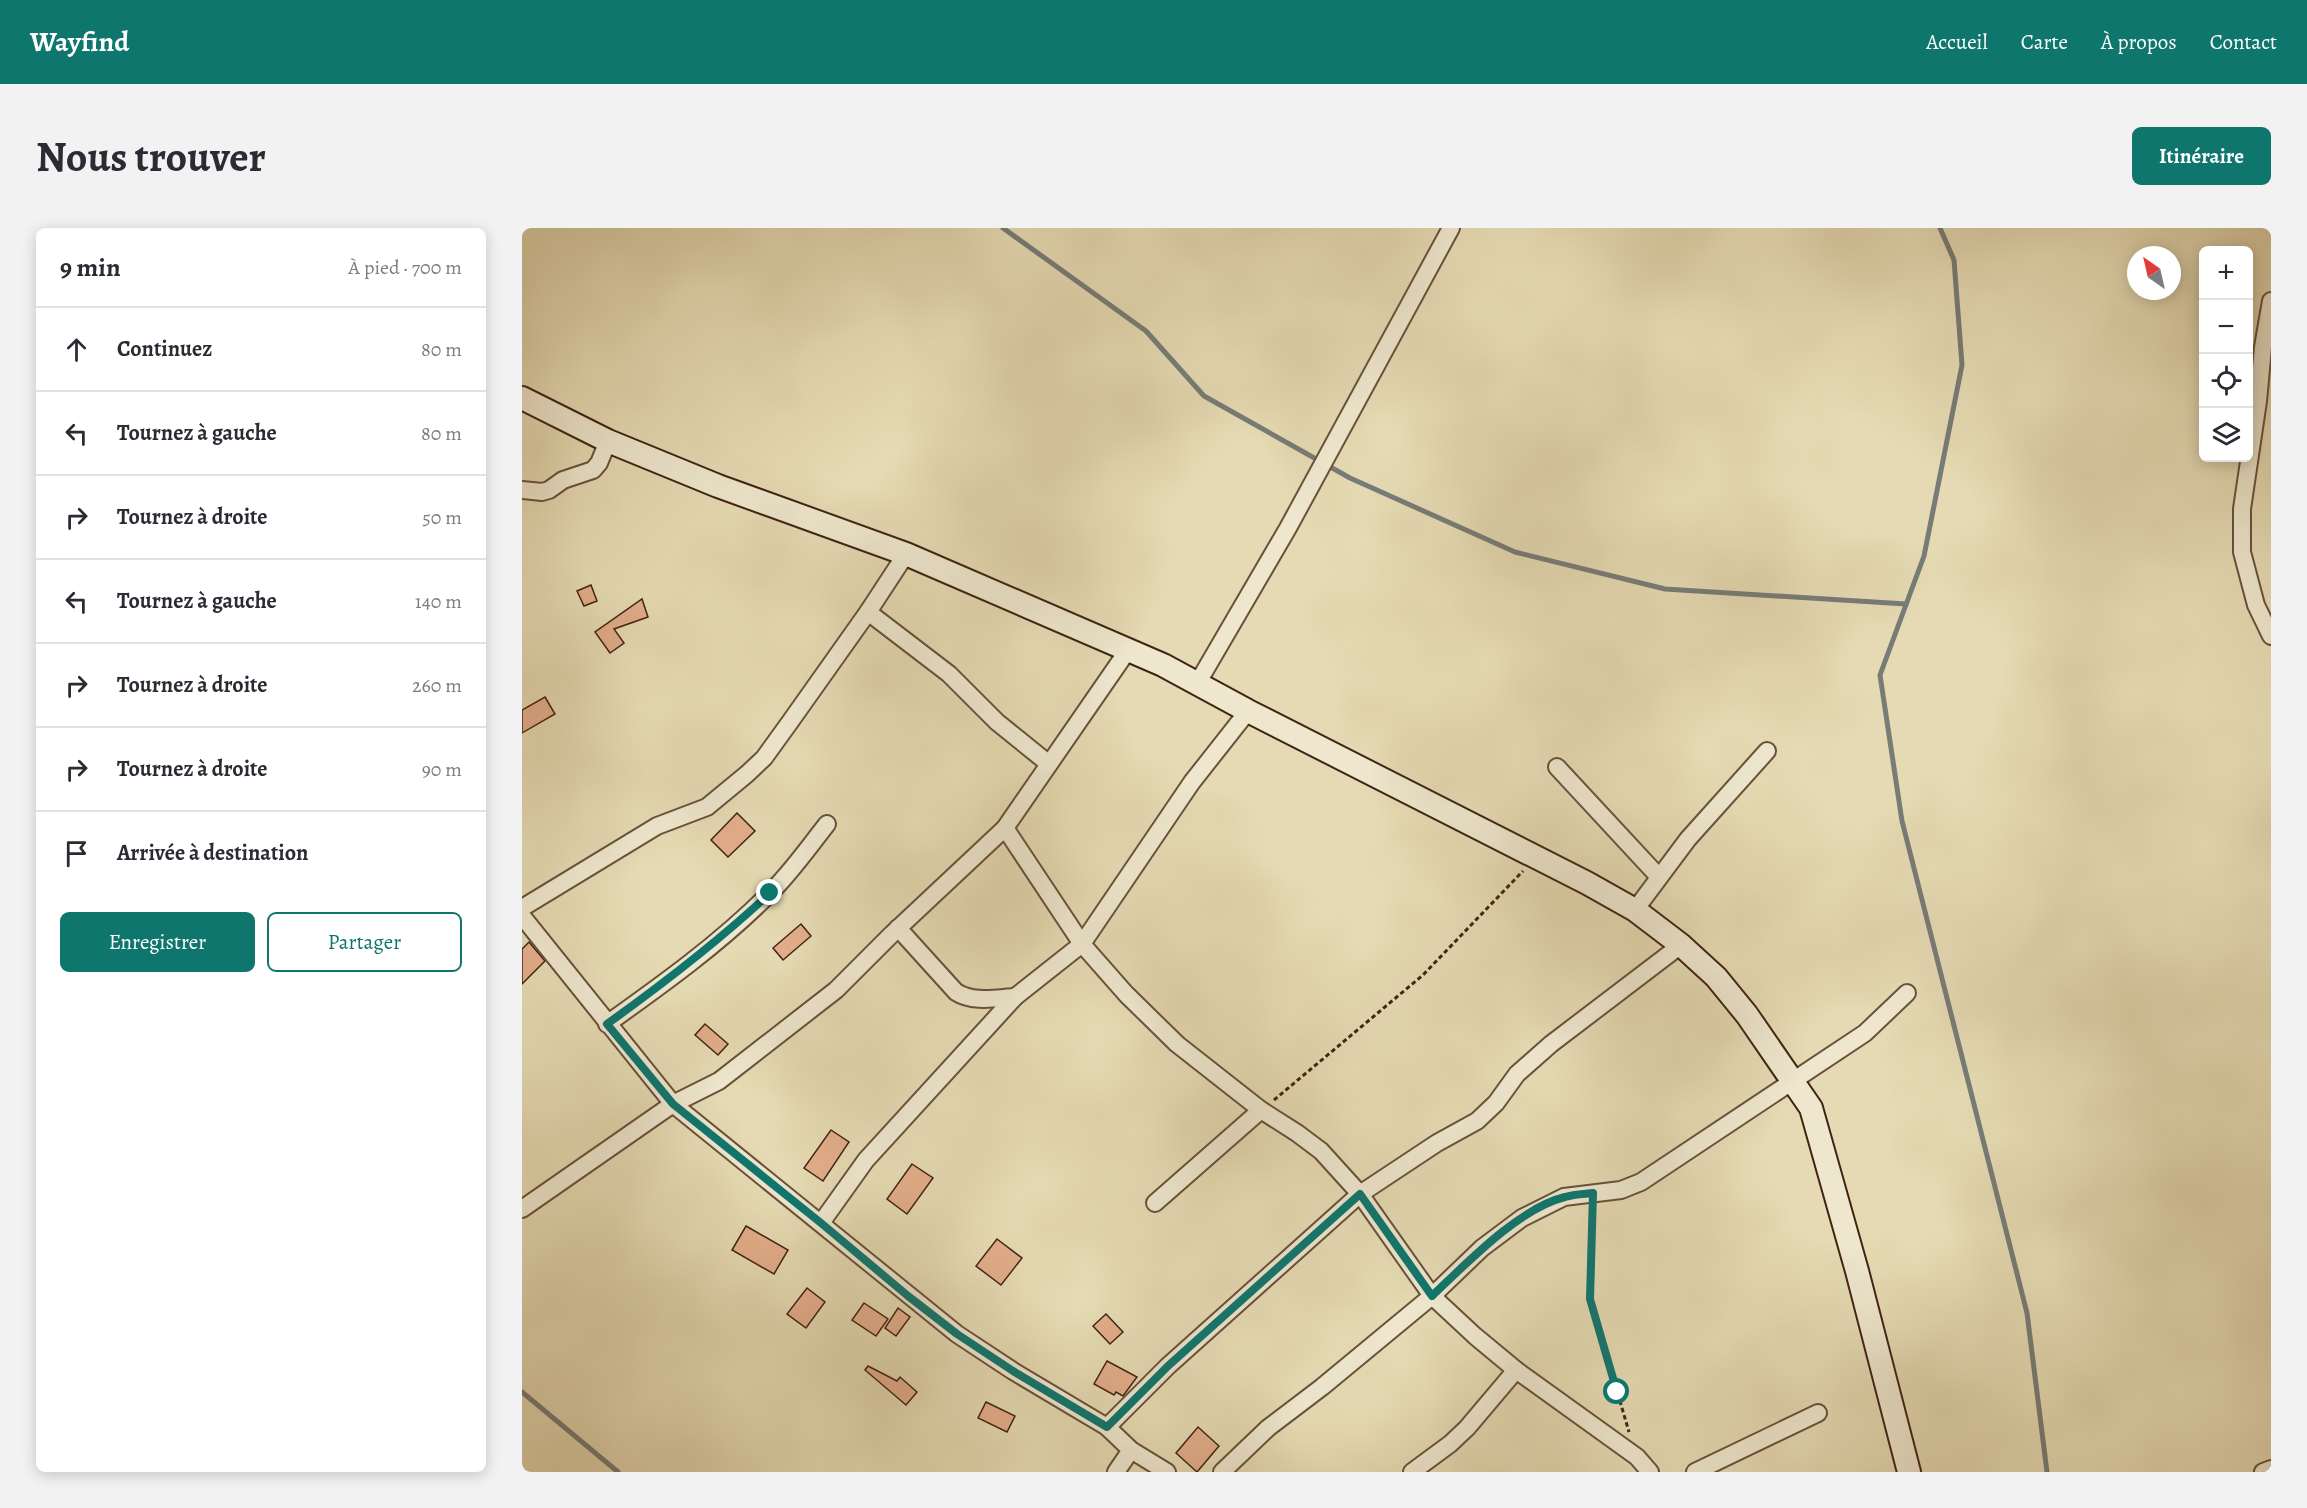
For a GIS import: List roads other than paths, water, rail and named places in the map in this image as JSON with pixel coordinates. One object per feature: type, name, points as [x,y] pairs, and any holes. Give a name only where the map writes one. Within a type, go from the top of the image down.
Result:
[{"type":"street","points":[[1197,684],[1288,528],[1452,228]]},
{"type":"street","points":[[2271,301],[2242,509],[2242,552],[2256,605],[2271,636]]},
{"type":"street","points":[[522,398],[608,441],[718,486],[906,554],[1163,665],[1248,711],[1537,856],[1635,910],[1681,945],[1716,977],[1747,1015],[1811,1108],[1852,1250],[1909,1472]]},
{"type":"street","points":[[522,490],[542,492],[563,480],[593,470],[599,463],[608,441]]},
{"type":"street","points":[[522,908],[657,826],[707,807],[729,791],[764,758],[868,612],[906,554]]},
{"type":"street","points":[[868,612],[949,674],[1004,728],[1049,764]]},
{"type":"street","points":[[522,1209],[673,1104],[719,1081],[823,1001],[1005,828],[1128,650]]},
{"type":"street","points":[[821,1223],[866,1160],[1016,997],[1082,944],[1192,782],[1248,711]]},
{"type":"street","points":[[1635,910],[1688,839],[1767,751]]},
{"type":"street","points":[[1557,767],[1659,877]]},
{"type":"street","points":[[607,1024],[726,934],[770,893],[827,824]]},
{"type":"street","points":[[1005,828],[1082,944],[1125,994],[1177,1044],[1261,1110],[1321,1151],[1360,1194],[1432,1296],[1515,1370],[1637,1456],[1650,1472]]},
{"type":"street","points":[[522,916],[673,1104],[957,1334],[1013,1371],[1107,1427],[1131,1450],[1167,1472]]},
{"type":"street","points":[[898,928],[956,992],[964,997],[976,999],[1016,997]]},
{"type":"street","points":[[1107,1427],[1168,1366],[1360,1194],[1437,1143],[1477,1121],[1496,1103],[1517,1074],[1551,1044],[1681,945]]},
{"type":"street","points":[[1222,1472],[1268,1428],[1322,1388],[1432,1296],[1482,1248],[1522,1218],[1564,1197],[1621,1190],[1641,1182],[1865,1033],[1907,993]]},
{"type":"street","points":[[1155,1203],[1261,1110]]},
{"type":"street","points":[[1412,1472],[1450,1444],[1467,1428],[1515,1370]]},
{"type":"street","points":[[1695,1472],[1818,1413]]},
{"type":"street","points":[[1116,1472],[1131,1450]]},
{"type":"street","points":[[2264,1472],[2271,1469]]},
{"type":"waterway","points":[[1003,228],[1146,331],[1204,396],[1350,478],[1515,552],[1665,589],[1906,604]]},
{"type":"waterway","points":[[1940,228],[1954,260],[1962,365],[1924,556],[1880,675],[1902,821],[2027,1313],[2047,1472]]},
{"type":"waterway","points":[[522,1392],[618,1472]]}]
